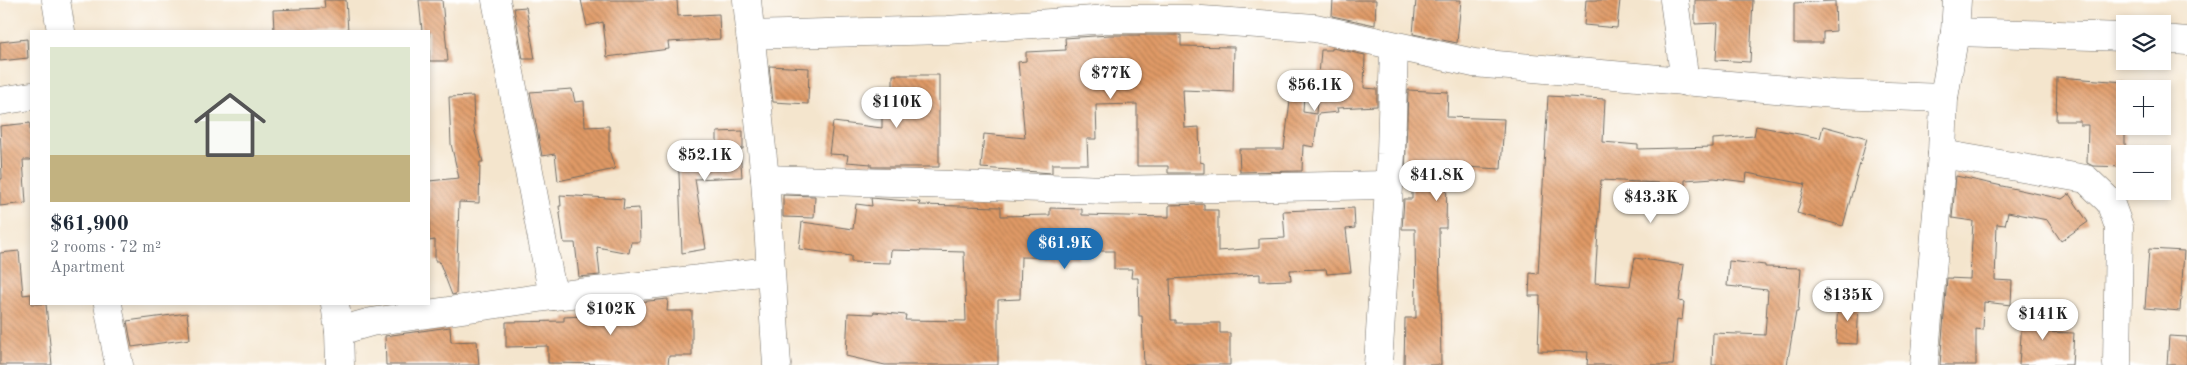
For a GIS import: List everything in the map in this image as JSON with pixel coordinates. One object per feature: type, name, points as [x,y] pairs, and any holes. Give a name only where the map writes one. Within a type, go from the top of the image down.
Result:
[{"type":"street","points":[[56,0],[61,30]]},
{"type":"street","points":[[496,0],[553,296]]},
{"type":"street","points":[[747,0],[771,248],[770,272],[777,365]]},
{"type":"street","points":[[1674,0],[1684,82]]},
{"type":"street","points":[[1924,365],[1942,154],[1944,98],[1955,32],[1958,0]]},
{"type":"street","points":[[750,35],[946,30],[1108,19],[1192,10],[1315,28],[1394,47],[1474,63],[1834,94],[1944,98]]},
{"type":"street","points":[[1955,32],[2116,37]]},
{"type":"street","points":[[2171,40],[2187,41]]},
{"type":"street","points":[[1378,365],[1389,185],[1394,47]]},
{"type":"street","points":[[0,101],[30,96]]},
{"type":"street","points":[[1942,154],[2086,180],[2110,202],[2119,227],[2117,365]]},
{"type":"street","points":[[765,179],[1107,190],[1389,185]]},
{"type":"street","points":[[339,331],[371,322],[553,296],[770,272]]},
{"type":"street","points":[[108,305],[119,365]]},
{"type":"street","points":[[335,305],[339,331],[340,365]]},
{"type":"building","points":[[324,0],[346,0],[348,30],[274,30],[273,10],[325,8]]},
{"type":"building","points":[[419,0],[442,0],[448,61],[430,61],[430,30],[422,30]]},
{"type":"building","points":[[581,0],[677,0],[678,16],[719,14],[720,39],[668,42],[669,49],[607,57],[603,22],[587,26]]},
{"type":"building","points":[[1333,0],[1376,0],[1375,25],[1332,16]]},
{"type":"building","points":[[1416,0],[1461,0],[1457,43],[1413,34]]},
{"type":"building","points":[[1586,0],[1620,0],[1617,28],[1584,25]]},
{"type":"building","points":[[1695,0],[1753,0],[1750,62],[1716,60],[1718,23],[1695,24]]},
{"type":"building","points":[[1835,1],[1836,31],[1823,32],[1823,43],[1794,43],[1794,3]]},
{"type":"building","points":[[526,7],[535,59],[523,59],[514,8]]},
{"type":"building","points":[[1109,35],[1181,35],[1181,46],[1234,47],[1233,92],[1183,90],[1185,128],[1199,127],[1200,162],[1204,163],[1204,173],[1168,173],[1168,166],[1137,166],[1137,104],[1096,105],[1097,139],[1087,139],[1088,164],[1052,164],[1052,173],[981,168],[984,134],[1025,138],[1018,62],[1026,61],[1026,52],[1066,50],[1065,38]]},
{"type":"building","points":[[27,39],[28,58],[0,61],[0,42]]},
{"type":"building","points":[[1332,48],[1365,55],[1364,88],[1377,89],[1377,106],[1337,108],[1338,112],[1318,114],[1314,147],[1303,145],[1302,171],[1240,172],[1239,149],[1284,149],[1291,93],[1304,94],[1303,112],[1316,114],[1321,50],[1332,50]]},
{"type":"building","points":[[769,66],[809,68],[808,104],[773,102]]},
{"type":"building","points":[[893,75],[939,75],[939,167],[871,167],[871,164],[847,162],[848,155],[829,154],[833,122],[882,128],[882,103],[893,103]]},
{"type":"building","points":[[2057,77],[2116,81],[2116,135],[2125,135],[2125,145],[2116,145],[2116,167],[2093,166],[2087,163],[2088,125],[2080,125],[2080,121],[2056,121]]},
{"type":"building","points":[[572,89],[575,102],[584,101],[585,127],[609,126],[609,150],[615,169],[558,181],[555,154],[542,156],[530,92]]},
{"type":"building","points":[[1408,90],[1448,92],[1447,117],[1504,119],[1501,169],[1447,166],[1446,228],[1439,228],[1441,365],[1404,365],[1405,318],[1416,318],[1415,229],[1402,229],[1404,199],[1412,199],[1412,177],[1405,177]]},
{"type":"building","points":[[473,96],[474,128],[483,162],[480,162],[479,203],[459,202],[456,294],[452,295],[439,261],[435,261],[435,240],[430,241],[430,181],[459,178],[451,144],[449,97]]},
{"type":"building","points":[[1548,96],[1605,99],[1603,142],[1638,145],[1638,149],[1713,147],[1713,139],[1754,136],[1756,126],[1820,138],[1823,126],[1867,138],[1843,226],[1797,213],[1805,184],[1747,173],[1746,182],[1714,178],[1685,180],[1685,187],[1659,188],[1659,183],[1601,180],[1595,283],[1630,286],[1635,258],[1684,265],[1679,301],[1684,302],[1682,320],[1677,319],[1673,365],[1587,365],[1588,352],[1538,351],[1540,296],[1529,296],[1530,273],[1538,274]]},
{"type":"building","points":[[30,123],[30,160],[23,160],[26,203],[0,206],[0,179],[2,179],[0,126]]},
{"type":"building","points":[[743,131],[743,149],[740,149],[742,177],[695,179],[706,249],[682,253],[678,148],[691,147],[692,152],[717,150],[717,132]]},
{"type":"building","points":[[1956,176],[2062,199],[2069,194],[2088,222],[2061,241],[2047,220],[2008,212],[2005,225],[1997,224],[1995,280],[2012,281],[2011,305],[1984,302],[1983,330],[1976,329],[1976,365],[1940,365],[1947,278],[1970,279],[1973,221],[1952,218]]},
{"type":"building","points":[[560,195],[624,199],[623,209],[639,208],[640,242],[631,242],[629,253],[597,247],[600,275],[579,277],[575,243],[564,243],[559,206],[561,206]]},
{"type":"building","points":[[783,195],[815,196],[814,218],[783,217]]},
{"type":"building","points":[[871,198],[920,202],[919,205],[1001,207],[1001,216],[1050,215],[1050,208],[1082,209],[1082,215],[1169,217],[1169,205],[1204,204],[1204,210],[1218,210],[1218,251],[1259,248],[1259,239],[1285,238],[1283,211],[1354,208],[1355,228],[1346,229],[1351,272],[1327,274],[1326,269],[1290,270],[1291,280],[1260,281],[1260,274],[1170,279],[1171,320],[1176,320],[1176,323],[1220,323],[1220,333],[1230,333],[1230,365],[1144,365],[1142,316],[1139,316],[1138,278],[1131,278],[1132,269],[1114,269],[1114,251],[1078,251],[1078,258],[1021,257],[1020,299],[998,300],[998,365],[885,365],[846,356],[848,313],[873,314],[874,312],[906,315],[905,320],[966,321],[964,252],[891,250],[890,263],[851,262],[851,256],[799,249],[802,222],[853,229],[856,204],[872,206]]},
{"type":"building","points":[[2149,249],[2184,251],[2180,311],[2145,308]]},
{"type":"building","points":[[19,251],[23,295],[30,294],[30,305],[46,305],[52,365],[0,365],[0,253]]},
{"type":"building","points":[[1729,261],[1765,265],[1765,267],[1801,268],[1798,312],[1796,312],[1787,365],[1712,365],[1713,333],[1765,335],[1768,290],[1727,286]]},
{"type":"building","points":[[668,299],[667,311],[692,311],[692,356],[669,356],[668,365],[548,363],[548,346],[506,347],[506,322],[564,321],[564,317],[621,314],[620,304]]},
{"type":"building","points":[[1838,300],[1859,301],[1857,344],[1836,343]]},
{"type":"building","points":[[2023,306],[2048,308],[2046,332],[2074,333],[2072,365],[2019,365]]},
{"type":"building","points":[[187,313],[190,339],[132,347],[127,321]]},
{"type":"building","points":[[450,327],[451,342],[477,341],[479,365],[386,365],[385,336]]},
{"type":"building","points":[[2169,336],[2187,337],[2187,365],[2167,365]]}]
